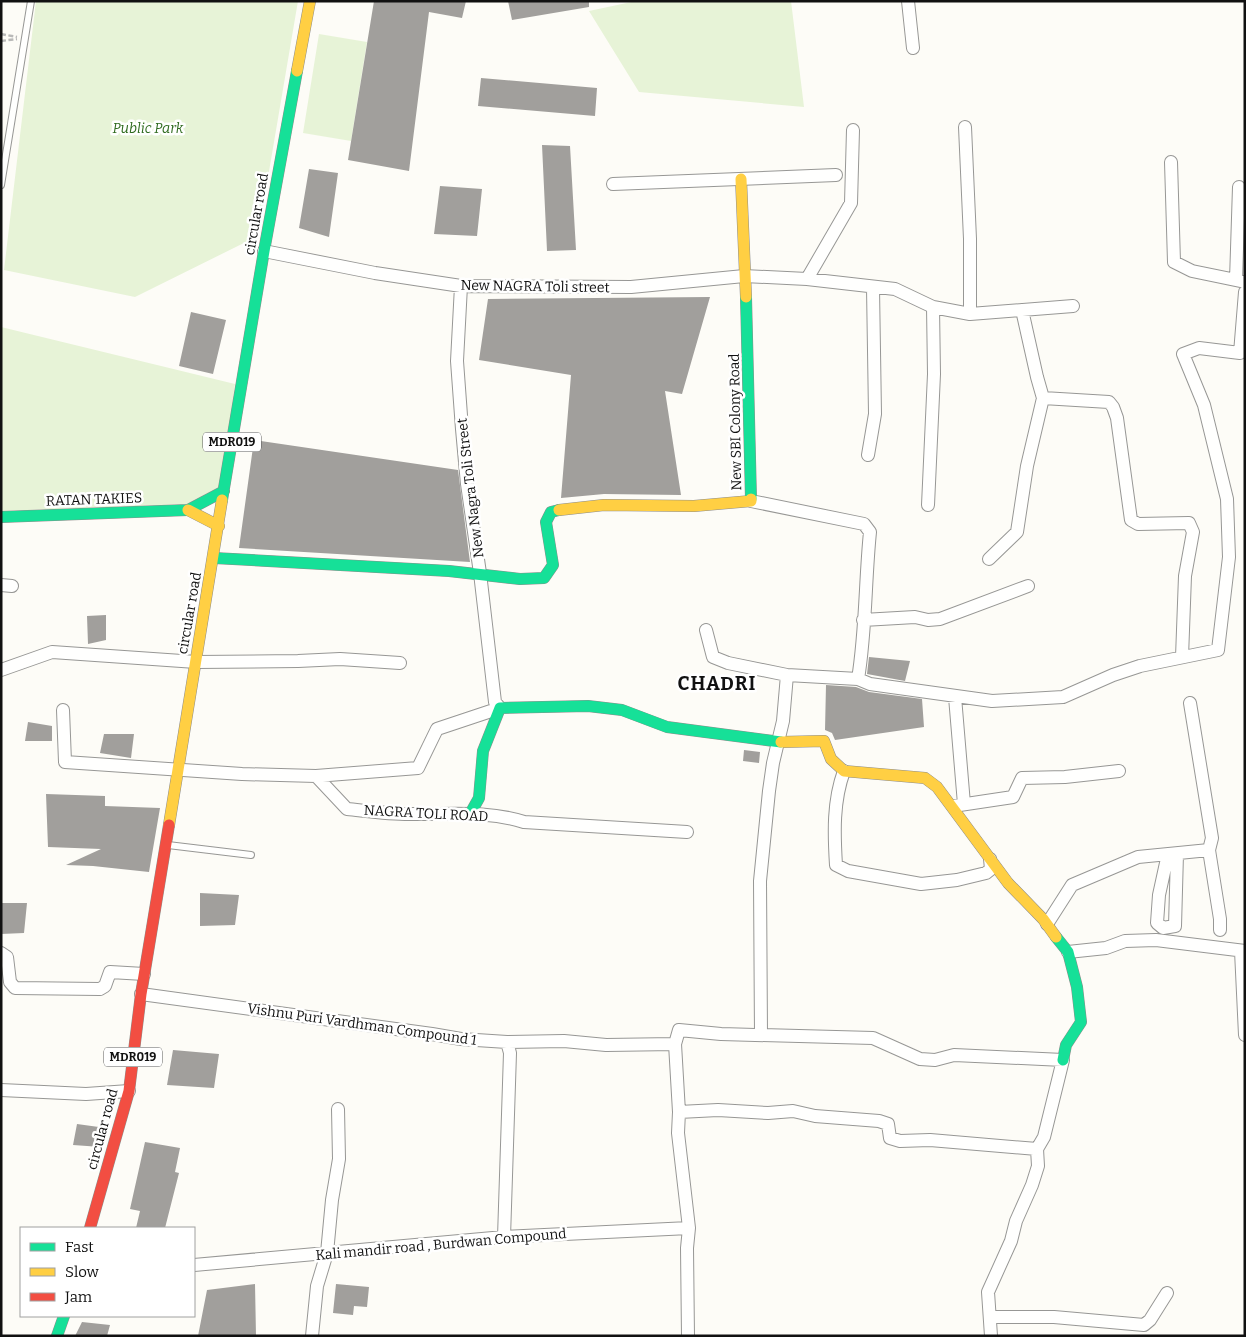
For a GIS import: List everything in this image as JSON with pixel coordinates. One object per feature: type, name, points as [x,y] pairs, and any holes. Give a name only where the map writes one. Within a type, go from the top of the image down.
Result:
[{"type":"street","name":"circular road","points":[[90,1227],[129,1091],[144,974],[224,490],[264,251],[310,1]]},
{"type":"street","points":[[908,1],[914,48]]},
{"type":"street","points":[[965,126],[970,239],[970,314]]},
{"type":"street","points":[[807,279],[851,203],[853,130]]},
{"type":"street","points":[[1171,162],[1174,262],[1192,271],[1240,281],[1239,187]]},
{"type":"street","points":[[613,184],[836,176]]},
{"type":"street","name":"New SBI Colony Road","points":[[480,573],[530,580],[544,578],[553,566],[546,522],[551,512],[565,508],[631,505],[696,506],[751,501],[749,369],[741,179]]},
{"type":"street","name":"New NAGRA Toli street","points":[[264,251],[375,273],[461,286],[631,287],[744,276],[807,279],[895,289],[933,306],[970,314],[1073,306]]},
{"type":"street","name":"New Nagra Toli Street","points":[[214,558],[322,566],[480,573],[467,484],[457,361],[461,286]]},
{"type":"street","points":[[868,455],[876,414],[873,288]]},
{"type":"street","points":[[706,630],[713,657],[728,663],[787,675],[858,679],[870,684],[992,701],[1063,697],[1112,675],[1140,666],[1218,650],[1227,589],[1230,528],[1227,499],[1204,405],[1183,354],[1199,348],[1240,353],[1245,292]]},
{"type":"street","points":[[928,504],[933,404],[933,306]]},
{"type":"street","points":[[989,559],[1016,532],[1027,466],[1044,398],[1036,377],[1022,310]]},
{"type":"street","points":[[1044,398],[1109,402],[1114,407],[1131,520],[1138,524],[1189,523],[1191,526],[1193,532],[1183,600],[1182,657]]},
{"type":"street","name":"RATAN TAKIES","points":[[1,517],[188,510],[224,490]]},
{"type":"street","points":[[751,501],[864,524],[870,532],[862,657],[858,679]]},
{"type":"street","name":"RATAN TAKIES","points":[[188,510],[219,526]]},
{"type":"street","points":[[470,814],[478,798],[483,751],[498,705],[480,573]]},
{"type":"street","points":[[863,620],[915,617],[928,620],[940,619],[1028,586]]},
{"type":"street","points":[[1,670],[52,652],[196,662],[340,659],[400,664]]},
{"type":"street","points":[[761,1035],[760,881],[773,763],[784,721],[787,675]]},
{"type":"street","points":[[954,697],[959,805]]},
{"type":"street","points":[[1190,703],[1212,838],[1209,850],[1220,930]]},
{"type":"street","points":[[63,710],[65,762],[316,776],[418,768],[437,729],[498,705],[588,706],[622,710],[667,727],[779,743],[824,741],[829,758],[836,767],[844,771],[925,778],[959,805],[990,859],[1047,924],[1068,952],[1078,994],[1082,1022],[1066,1045],[1044,1137],[1037,1149],[1038,1166],[1016,1221],[1011,1241],[988,1292],[991,1336]]},
{"type":"street","points":[[844,771],[838,787],[834,818],[836,866],[848,871],[921,884],[957,880],[986,873],[991,869],[990,859]]},
{"type":"street","points":[[959,805],[1013,797],[1022,778],[1065,777],[1119,771]]},
{"type":"street","name":"NAGRA TOLI ROAD","points":[[316,776],[347,809],[406,814],[470,814],[508,817],[524,822],[687,832]]},
{"type":"street","points":[[1047,924],[1072,884],[1138,857],[1209,850]]},
{"type":"street","points":[[1178,854],[1175,926],[1163,928],[1156,923],[1159,894],[1166,863],[1178,854]]},
{"type":"street","points":[[1068,952],[1106,948],[1125,940],[1156,940],[1243,951],[1245,1035]]},
{"type":"street","points":[[1,954],[7,957],[10,982],[15,988],[100,989],[105,986],[110,972],[144,974]]},
{"type":"street","name":"Vishnu Puri Vardhman Compound 1","points":[[141,994],[432,1034],[461,1040],[508,1042],[564,1041],[606,1045],[675,1044]]},
{"type":"street","points":[[688,1336],[687,1248],[689,1228],[678,1133],[679,1112],[675,1044],[679,1030],[761,1035],[872,1038],[920,1059],[935,1060],[954,1056],[1063,1060]]},
{"type":"street","points":[[504,1236],[510,1053],[508,1042]]},
{"type":"street","points":[[1,1090],[86,1094],[129,1091]]},
{"type":"street","points":[[312,1336],[317,1286],[327,1253],[332,1200],[339,1158],[338,1108]]},
{"type":"street","points":[[679,1112],[793,1111],[815,1116],[879,1121],[888,1124],[890,1138],[900,1142],[930,1140],[1037,1149]]},
{"type":"street","name":"Kali mandir road , Burdwan Compound","points":[[195,1266],[504,1236],[689,1228]]},
{"type":"street","points":[[990,1317],[1054,1316],[1143,1330],[1167,1293]]},
{"type":"street","points":[[57,1336],[64,1317]]},
{"type":"lane","points":[[1,184],[14,115],[31,1]]},
{"type":"lane","points":[[166,844],[251,855]]},
{"type":"path","points":[[1,34],[24,38]]},
{"type":"path","points":[[1,41],[24,38]]},
{"type":"green space","name":"Public Park","points":[[36,1],[298,1],[258,236],[135,297],[4,270]]},
{"type":"green space","points":[[636,1],[791,1],[804,107],[639,92],[589,11]]},
{"type":"green space","points":[[319,34],[367,42],[351,141],[303,133]]},
{"type":"green space","points":[[1,327],[235,384],[222,488],[191,504],[1,511]]},
{"type":"building","points":[[374,1],[466,1],[462,18],[429,12],[409,171],[348,160]]},
{"type":"building","points":[[508,1],[589,1],[589,7],[512,20]]},
{"type":"building","points":[[481,78],[597,88],[595,116],[478,106]]},
{"type":"building","points":[[542,145],[570,146],[576,250],[547,251]]},
{"type":"building","points":[[309,169],[338,173],[329,237],[299,228]]},
{"type":"building","points":[[440,186],[482,189],[477,236],[434,234]]},
{"type":"building","points":[[710,297],[682,394],[665,391],[681,495],[604,494],[561,498],[571,375],[479,360],[488,299]]},
{"type":"building","points":[[191,312],[226,320],[213,374],[179,366]]},
{"type":"building","points":[[254,440],[458,470],[470,562],[239,548]]},
{"type":"building","points":[[106,615],[106,640],[88,644],[87,616]]},
{"type":"building","points":[[869,657],[910,661],[905,681],[867,674]]},
{"type":"building","points":[[826,685],[856,687],[869,692],[922,699],[924,727],[835,740],[832,733],[825,730]]},
{"type":"building","points":[[28,722],[52,726],[52,741],[25,741]]},
{"type":"building","points":[[104,734],[134,734],[131,758],[100,753]]},
{"type":"building","points":[[744,750],[760,752],[759,763],[743,761]]},
{"type":"building","points":[[46,794],[105,796],[105,806],[160,808],[149,872],[66,865],[101,849],[48,847]]},
{"type":"building","points":[[200,893],[239,895],[235,925],[200,926]]},
{"type":"building","points":[[1,903],[27,903],[24,933],[1,934]]},
{"type":"building","points":[[173,1050],[219,1054],[214,1088],[167,1085]]},
{"type":"building","points":[[77,1124],[106,1128],[101,1147],[73,1145]]},
{"type":"building","points":[[145,1142],[180,1148],[175,1172],[179,1173],[165,1227],[136,1227],[140,1211],[130,1209]]},
{"type":"building","points":[[255,1284],[256,1336],[198,1336],[207,1290]]},
{"type":"building","points":[[336,1284],[369,1287],[367,1307],[354,1306],[353,1315],[333,1313]]},
{"type":"building","points":[[82,1322],[110,1325],[107,1336],[75,1336]]},
{"type":"traffic: fast","points":[[222,500],[264,251],[297,71]]},
{"type":"traffic: fast","points":[[746,297],[751,499]]},
{"type":"traffic: fast","points":[[1,517],[188,510],[224,491]]},
{"type":"traffic: fast","points":[[214,558],[449,571],[520,579],[544,578],[553,565],[546,522],[551,512],[559,510]]},
{"type":"traffic: fast","points":[[470,814],[479,798],[483,751],[500,708],[588,706],[622,710],[667,727],[781,742]]},
{"type":"traffic: fast","points":[[1056,937],[1068,952],[1077,987],[1081,1022],[1066,1045],[1063,1060]]},
{"type":"traffic: fast","points":[[57,1336],[64,1317]]},
{"type":"traffic: slow","points":[[297,71],[310,1]]},
{"type":"traffic: slow","points":[[741,179],[746,297]]},
{"type":"traffic: slow","points":[[559,510],[604,505],[694,506],[751,501],[751,499]]},
{"type":"traffic: slow","points":[[169,825],[222,500]]},
{"type":"traffic: slow","points":[[188,510],[219,526]]},
{"type":"traffic: slow","points":[[781,742],[824,741],[831,759],[844,771],[925,778],[937,787],[1008,883],[1043,919],[1056,937]]},
{"type":"traffic: jam","points":[[90,1227],[129,1091],[141,994],[169,825]]},
{"type":"district","name":"CHADRI","points":[[717,683]]}]
